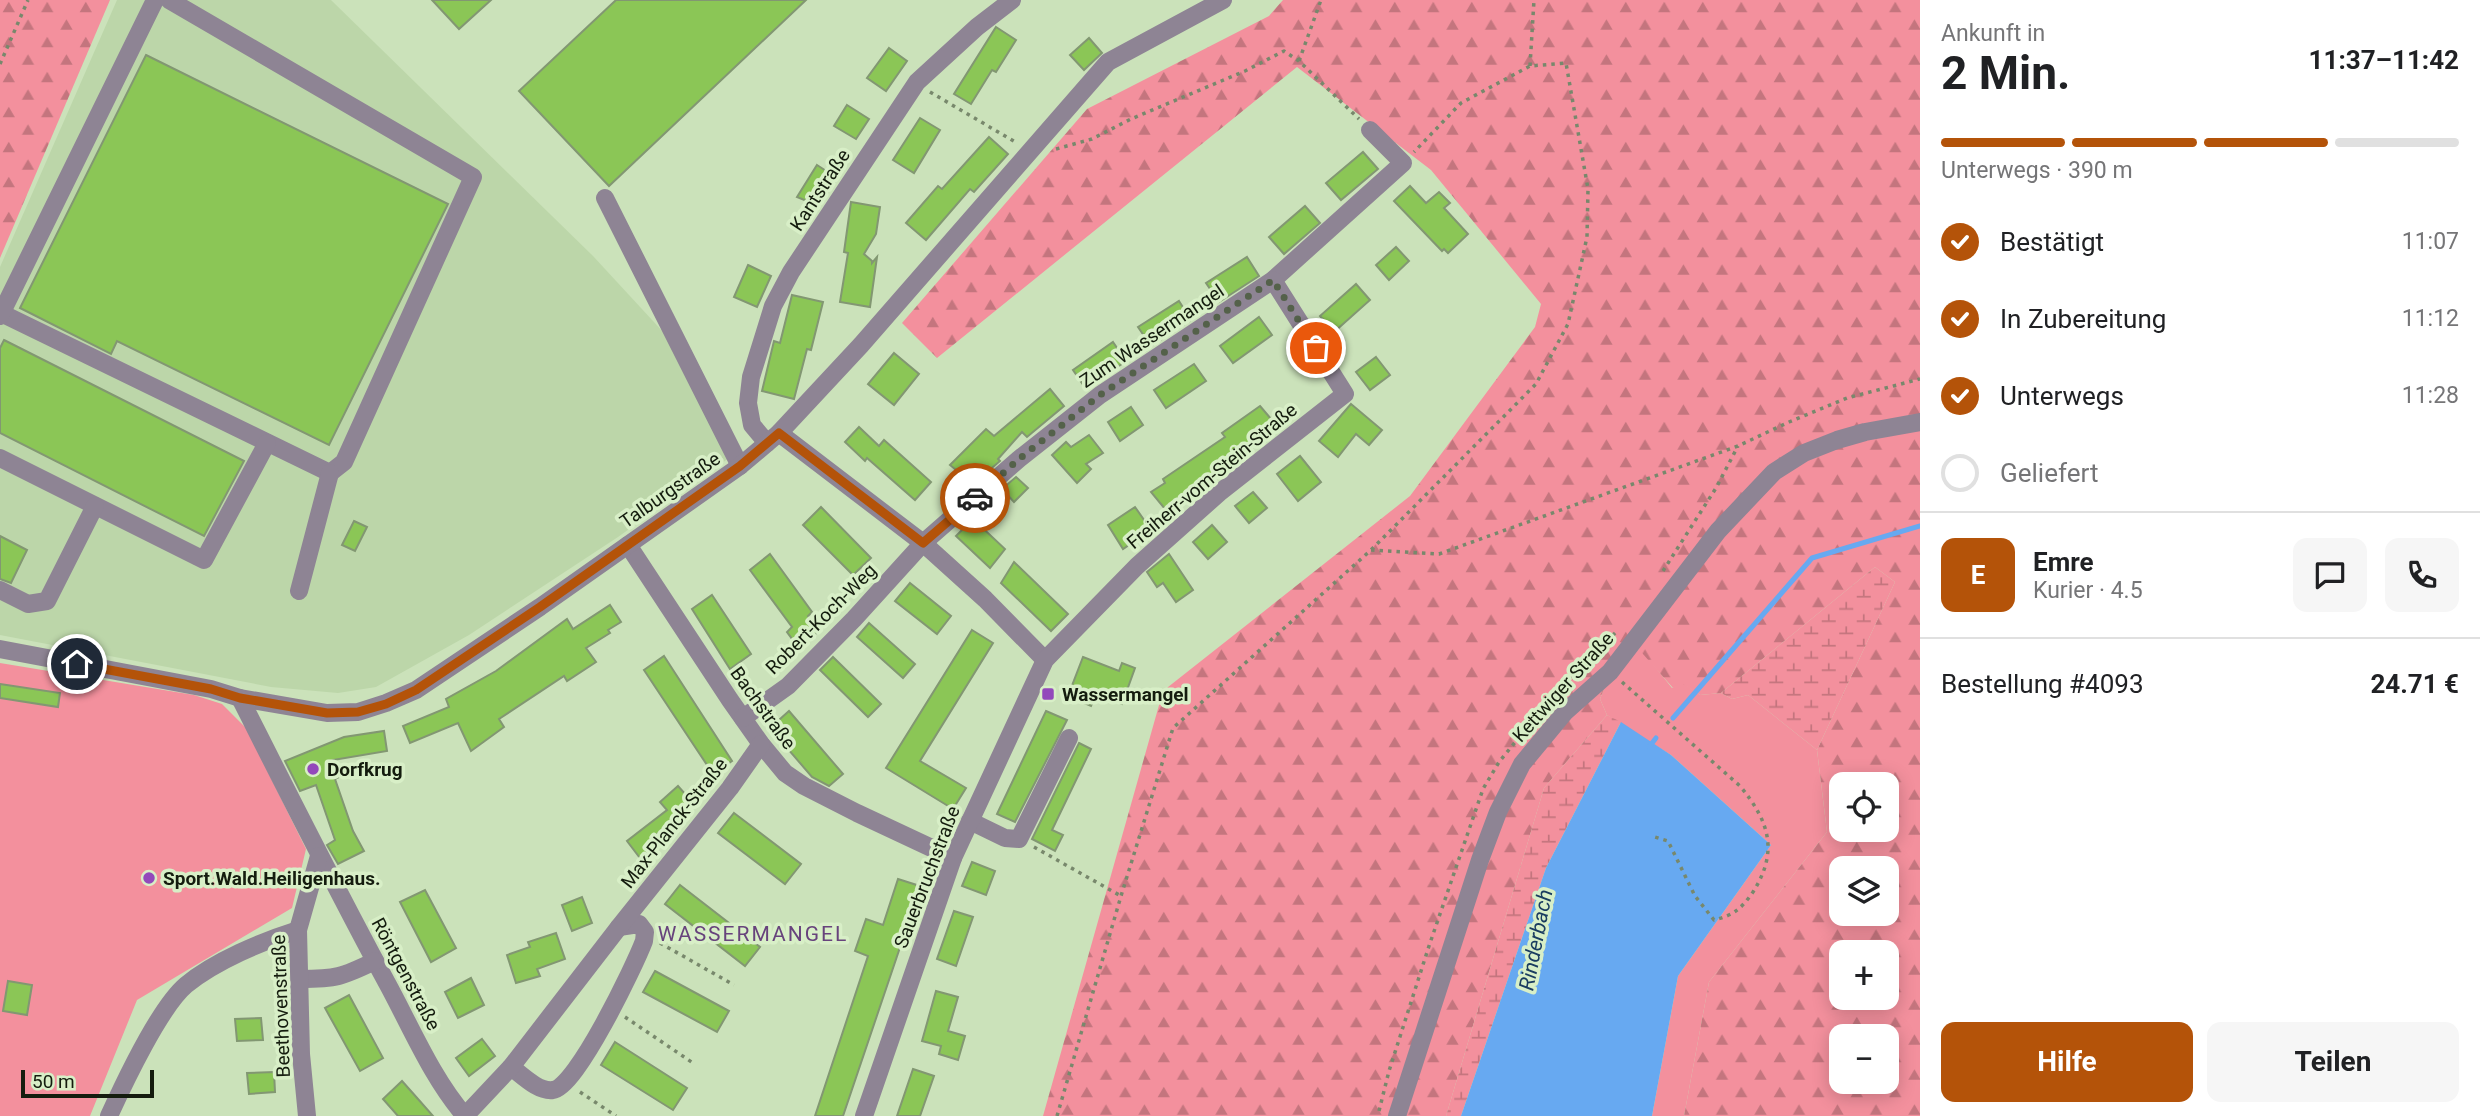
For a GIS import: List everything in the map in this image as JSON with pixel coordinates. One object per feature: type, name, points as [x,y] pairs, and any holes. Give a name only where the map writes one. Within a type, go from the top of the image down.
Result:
[{"type":"street","points":[[155,0],[1,315],[330,473]]},
{"type":"street","points":[[169,0],[473,177],[344,462],[330,473],[299,591]]},
{"type":"street","name":"Kantstraße","points":[[773,438],[752,425],[748,404],[751,377],[773,306],[791,272],[917,82],[977,27],[1012,0]]},
{"type":"street","name":"Talburgstraße","points":[[0,649],[327,713],[358,712],[386,704],[416,690],[740,466],[773,438],[861,345],[1108,62],[1223,0]]},
{"type":"street","points":[[1370,130],[1403,163]]},
{"type":"street","name":"Zum Wassermangel","points":[[923,543],[1019,459],[1100,395],[1273,280],[1403,163]]},
{"type":"street","points":[[606,198],[740,466]]},
{"type":"street","name":"Freiherr-vom-Stein-Straße","points":[[1045,660],[1137,566],[1209,502],[1345,394],[1273,280]]},
{"type":"street","name":"Kettwiger Straße","points":[[1397,1116],[1480,860],[1510,785],[1529,754],[1565,712],[1609,672],[1718,531],[1774,472],[1804,453],[1837,440],[1920,422]]},
{"type":"street","points":[[773,438],[923,543],[985,599],[1045,660]]},
{"type":"street","points":[[0,458],[204,560],[267,443]]},
{"type":"street","points":[[0,590],[28,604],[47,601],[95,506]]},
{"type":"street","name":"Robert-Koch-Weg","points":[[743,718],[788,686],[923,543]]},
{"type":"street","name":"Bachstraße","points":[[628,545],[743,718],[785,773],[804,786],[953,859]]},
{"type":"street","name":"Sauerbruchstraße","points":[[864,1116],[953,859],[1045,660]]},
{"type":"street","name":"Röntgenstraße","points":[[240,698],[375,961],[445,1089],[465,1116]]},
{"type":"street","points":[[970,821],[1005,838],[1019,839],[1069,738]]},
{"type":"street","name":"Max-Planck-Straße","points":[[465,1116],[511,1067],[730,788],[761,744]]},
{"type":"street","name":"Beethovenstraße","points":[[307,1116],[301,1054],[298,930],[319,856]]},
{"type":"street","points":[[511,1067],[540,1088],[552,1090],[566,1082],[613,1009],[644,941],[645,932],[639,924],[619,927]]},
{"type":"street","points":[[109,1116],[143,1049],[171,1003],[185,986],[208,970],[273,938],[298,930]]},
{"type":"street","points":[[300,979],[331,979],[344,976],[375,961]]},
{"type":"path","points":[[0,64],[28,0]]},
{"type":"path","points":[[1298,61],[1321,0]]},
{"type":"path","points":[[1530,66],[1534,0]]},
{"type":"path","points":[[917,82],[1037,154],[1092,139],[1130,119],[1245,71],[1284,51],[1298,61],[1370,130]]},
{"type":"path","points":[[1057,1116],[1173,728],[1371,550],[1536,384],[1568,324],[1587,237],[1588,189],[1566,63],[1530,66],[1461,103],[1403,163]]},
{"type":"path","points":[[1371,550],[1439,554],[1738,446],[1847,398],[1920,379]]},
{"type":"path","points":[[1637,694],[1740,786],[1756,806],[1766,828],[1769,852],[1762,878],[1745,903],[1731,916],[1714,920],[1695,896],[1668,841],[1655,837]]},
{"type":"path","points":[[1019,839],[1121,895]]},
{"type":"path","points":[[644,941],[657,941],[734,985]]},
{"type":"path","points":[[613,1009],[693,1063]]},
{"type":"path","points":[[566,1082],[616,1116]]},
{"type":"shaded area","points":[[117,0],[331,0],[593,256],[677,347],[729,458],[618,537],[469,635],[376,687],[338,693],[271,687],[0,635],[0,267]]},
{"type":"green space","points":[[0,0],[110,0],[0,258]]},
{"type":"green space","points":[[1283,0],[1920,0],[1920,1116],[1684,1116],[1709,982],[1827,832],[1817,750],[1895,582],[1875,567],[1721,693],[1700,695],[1683,684],[1673,688],[1635,645],[1609,676],[1600,699],[1607,715],[1544,788],[1446,1116],[1043,1116],[1163,691],[1410,496],[1535,327],[1541,304],[1431,170],[1297,67],[937,358],[902,323],[1087,109],[1269,16]]},
{"type":"green space","points":[[1875,567],[1895,582],[1817,750],[1748,695],[1732,699],[1721,693]]},
{"type":"green space","points":[[1640,648],[1672,688],[1683,683],[1700,695],[1721,693],[1732,699],[1748,695],[1817,750],[1827,832],[1709,982],[1684,1116],[1652,1116],[1678,976],[1771,845],[1671,755],[1607,715],[1600,699],[1609,676]]},
{"type":"green space","name":"Sport.Wald.Heiligenhaus.","points":[[0,663],[194,695],[222,704],[246,728],[306,849],[292,908],[137,1000],[90,1116],[0,1116]]},
{"type":"green space","points":[[1607,715],[1621,722],[1546,868],[1461,1116],[1446,1116],[1544,788]]},
{"type":"water","points":[[1621,722],[1671,755],[1771,845],[1678,976],[1652,1116],[1461,1116],[1546,868]]},
{"type":"building","points":[[432,0],[491,0],[459,29]]},
{"type":"building","points":[[616,0],[806,0],[609,186],[519,91]]},
{"type":"building","points":[[996,27],[1016,40],[996,72],[992,70],[971,104],[954,94]]},
{"type":"building","points":[[1089,38],[1102,53],[1084,70],[1070,55]]},
{"type":"building","points":[[889,48],[907,61],[886,91],[867,78]]},
{"type":"building","points":[[146,55],[448,204],[329,445],[117,341],[111,354],[20,308]]},
{"type":"building","points":[[847,105],[869,119],[856,139],[834,126]]},
{"type":"building","points":[[920,118],[940,130],[914,173],[893,160]]},
{"type":"building","points":[[989,137],[1008,154],[974,192],[970,189],[926,240],[906,223],[938,186],[942,189]]},
{"type":"building","points":[[1363,152],[1378,169],[1341,200],[1326,183]]},
{"type":"building","points":[[817,165],[837,178],[819,206],[797,197]]},
{"type":"building","points":[[1410,186],[1426,203],[1439,192],[1450,203],[1444,208],[1468,234],[1448,253],[1444,249],[1442,251],[1394,201]]},
{"type":"building","points":[[851,202],[880,207],[876,234],[864,254],[872,263],[877,257],[870,307],[840,302],[848,253],[844,252]]},
{"type":"building","points":[[1305,206],[1320,223],[1284,254],[1269,237]]},
{"type":"building","points":[[1396,247],[1409,261],[1389,280],[1376,265]]},
{"type":"building","points":[[1247,257],[1259,276],[1219,302],[1206,283]]},
{"type":"building","points":[[748,265],[771,276],[757,307],[734,297]]},
{"type":"building","points":[[1356,284],[1370,300],[1334,332],[1320,316]]},
{"type":"building","points":[[792,295],[823,302],[811,350],[807,349],[794,399],[762,391],[774,341],[780,343]]},
{"type":"building","points":[[1179,301],[1191,320],[1151,346],[1138,327]]},
{"type":"building","points":[[1259,317],[1272,335],[1233,363],[1220,346]]},
{"type":"building","points":[[4,340],[244,461],[204,536],[0,433],[0,348]]},
{"type":"building","points":[[1113,342],[1126,361],[1086,389],[1073,370]]},
{"type":"building","points":[[894,353],[919,374],[894,405],[868,384]]},
{"type":"building","points":[[1376,357],[1390,375],[1370,390],[1356,372]]},
{"type":"building","points":[[1194,364],[1206,381],[1166,408],[1154,390]]},
{"type":"building","points":[[1050,389],[1064,406],[1027,437],[1022,432],[998,459],[1000,461],[986,473],[984,471],[973,484],[950,465],[986,429],[994,436]]},
{"type":"building","points":[[1351,404],[1382,430],[1369,445],[1356,434],[1338,457],[1319,441]]},
{"type":"building","points":[[1260,406],[1277,426],[1222,466],[1224,468],[1200,486],[1165,509],[1151,492],[1165,483],[1163,479],[1225,437],[1222,433]]},
{"type":"building","points":[[1131,407],[1143,425],[1120,441],[1108,422]]},
{"type":"building","points":[[859,427],[879,446],[884,440],[931,482],[915,500],[845,442]]},
{"type":"building","points":[[1089,435],[1103,453],[1086,464],[1091,469],[1077,483],[1052,455],[1066,442],[1071,447]]},
{"type":"building","points":[[1300,456],[1321,482],[1298,501],[1277,474]]},
{"type":"building","points":[[1016,477],[1028,488],[1014,502],[1002,489]]},
{"type":"building","points":[[1253,492],[1267,508],[1249,523],[1235,506]]},
{"type":"building","points":[[821,507],[871,558],[853,575],[803,525]]},
{"type":"building","points":[[1135,507],[1149,527],[1143,532],[1145,534],[1123,549],[1108,525]]},
{"type":"building","points":[[973,519],[1005,549],[990,568],[956,536]]},
{"type":"building","points":[[354,521],[367,527],[355,551],[342,545]]},
{"type":"building","points":[[1212,525],[1227,542],[1208,559],[1193,542]]},
{"type":"building","points":[[0,536],[27,550],[11,583],[0,579]]},
{"type":"building","points":[[770,554],[812,612],[808,616],[819,631],[798,647],[787,632],[792,627],[750,570]]},
{"type":"building","points":[[1169,554],[1193,590],[1176,602],[1163,583],[1157,587],[1147,572]]},
{"type":"building","points":[[1014,562],[1068,614],[1051,631],[1001,583]]},
{"type":"building","points":[[910,583],[951,616],[937,634],[895,601]]},
{"type":"building","points":[[712,595],[751,654],[730,669],[692,609]]},
{"type":"building","points":[[610,605],[621,622],[608,630],[610,633],[586,648],[596,662],[567,681],[564,676],[499,719],[504,727],[471,751],[458,723],[410,743],[403,726],[449,707],[446,699],[496,671],[567,619],[573,629]]},
{"type":"building","points":[[869,623],[915,664],[903,678],[857,637]]},
{"type":"building","points":[[972,630],[993,643],[920,761],[966,788],[953,809],[886,768]]},
{"type":"building","points":[[664,656],[732,761],[713,774],[644,670]]},
{"type":"building","points":[[833,657],[881,704],[868,717],[820,670]]},
{"type":"building","points":[[1083,657],[1119,671],[1122,663],[1135,668],[1122,704],[1096,694],[1091,706],[1068,696]]},
{"type":"building","points":[[0,684],[60,693],[58,707],[0,698]]},
{"type":"building","points":[[789,711],[843,774],[829,786],[812,777],[770,728]]},
{"type":"building","points":[[1046,711],[1067,720],[1015,822],[997,814]]},
{"type":"building","points":[[384,731],[387,751],[333,760],[339,777],[335,779],[353,831],[364,851],[338,864],[327,845],[335,840],[316,785],[300,791],[285,761],[344,737]]},
{"type":"building","points":[[1079,743],[1091,749],[1052,830],[1063,835],[1055,851],[1032,839]]},
{"type":"building","points":[[678,786],[693,803],[655,836],[659,841],[640,858],[627,841],[667,810],[660,802]]},
{"type":"building","points":[[734,813],[801,864],[785,884],[718,833]]},
{"type":"building","points":[[972,862],[995,871],[986,895],[962,886]]},
{"type":"building","points":[[898,879],[923,887],[916,910],[913,909],[843,1116],[815,1116],[868,956],[855,951],[866,919],[883,925]]},
{"type":"building","points":[[680,885],[760,947],[745,966],[665,904]]},
{"type":"building","points":[[425,890],[456,948],[431,962],[400,902]]},
{"type":"building","points":[[582,897],[592,923],[572,931],[562,905]]},
{"type":"building","points":[[954,911],[973,917],[956,966],[937,959]]},
{"type":"building","points":[[556,933],[565,959],[537,969],[540,976],[516,983],[507,955],[530,947],[528,942]]},
{"type":"building","points":[[655,971],[729,1011],[717,1032],[643,992]]},
{"type":"building","points":[[471,978],[484,1005],[458,1018],[445,992]]},
{"type":"building","points":[[8,981],[32,985],[27,1015],[3,1011]]},
{"type":"building","points":[[936,991],[958,997],[948,1031],[965,1036],[958,1060],[939,1054],[941,1046],[922,1041]]},
{"type":"building","points":[[349,995],[383,1058],[360,1071],[325,1008]]},
{"type":"building","points":[[261,1018],[263,1040],[237,1041],[235,1019]]},
{"type":"building","points":[[482,1039],[495,1056],[469,1076],[456,1058]]},
{"type":"building","points":[[615,1042],[687,1088],[673,1110],[601,1065]]},
{"type":"building","points":[[913,1069],[934,1076],[920,1116],[897,1116]]},
{"type":"building","points":[[274,1072],[275,1092],[249,1094],[247,1073]]},
{"type":"building","points":[[402,1081],[433,1116],[398,1116],[383,1099]]},
{"type":"waterway","name":"Rinderbach","points":[[1673,718],[1812,558],[1920,526]]},
{"type":"waterway","name":"Rinderbach","points":[[1649,747],[1656,738]]},
{"type":"way so far","points":[[975,498],[1019,459],[1100,395],[1273,280],[1316,348]]},
{"type":"place","name":"Wassermangel","points":[[1048,694]]},
{"type":"place","name":"Dorfkrug","points":[[313,769]]},
{"type":"place","name":"Sport.Wald.Heiligenhaus.","points":[[149,878]]},
{"type":"district","name":"WASSERMANGEL","points":[[753,934]]},
{"type":"route","points":[[77,664],[327,713],[358,712],[386,704],[416,690],[540,607],[740,466],[779,433],[923,543],[975,498]]}]
